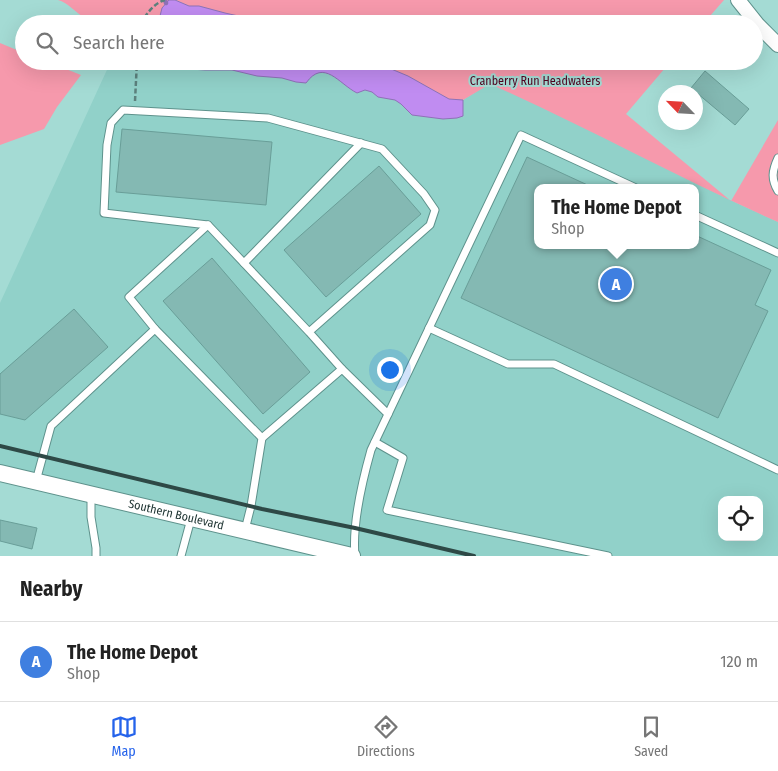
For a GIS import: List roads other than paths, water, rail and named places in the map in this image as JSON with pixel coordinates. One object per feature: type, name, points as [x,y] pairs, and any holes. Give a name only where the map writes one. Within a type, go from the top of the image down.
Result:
[{"type":"street","points":[[738,0],[750,15]]},
{"type":"street","points":[[763,30],[778,45]]},
{"type":"street","name":"Southern Boulevard","points":[[0,473],[354,556]]},
{"type":"lane","points":[[309,332],[430,225],[435,210],[424,194],[382,149],[361,143],[268,118],[122,110],[111,123],[107,145],[104,213],[208,225],[342,369],[388,414]]},
{"type":"lane","points":[[354,556],[357,518],[365,470],[371,450],[521,134],[627,184]]},
{"type":"lane","points":[[244,264],[361,143]]},
{"type":"lane","points":[[778,158],[772,176],[778,191]]},
{"type":"lane","points":[[699,217],[778,253]]},
{"type":"lane","points":[[208,225],[129,297],[156,328],[262,438]]},
{"type":"lane","points":[[36,482],[51,426],[156,328]]},
{"type":"lane","points":[[429,328],[508,364],[554,364],[778,470]]},
{"type":"lane","points":[[245,531],[262,438],[342,369]]},
{"type":"lane","points":[[375,442],[403,458],[387,510],[608,556]]},
{"type":"lane","points":[[91,495],[91,516],[96,556]]},
{"type":"lane","points":[[181,556],[191,518]]},
{"type":"railway","points":[[0,446],[262,509],[355,528],[474,556]]},
{"type":"place","name":"The Home Depot","points":[[616,284]]},
{"type":"park label","name":"Cranberry Run Headwaters","points":[[535,81]]}]
